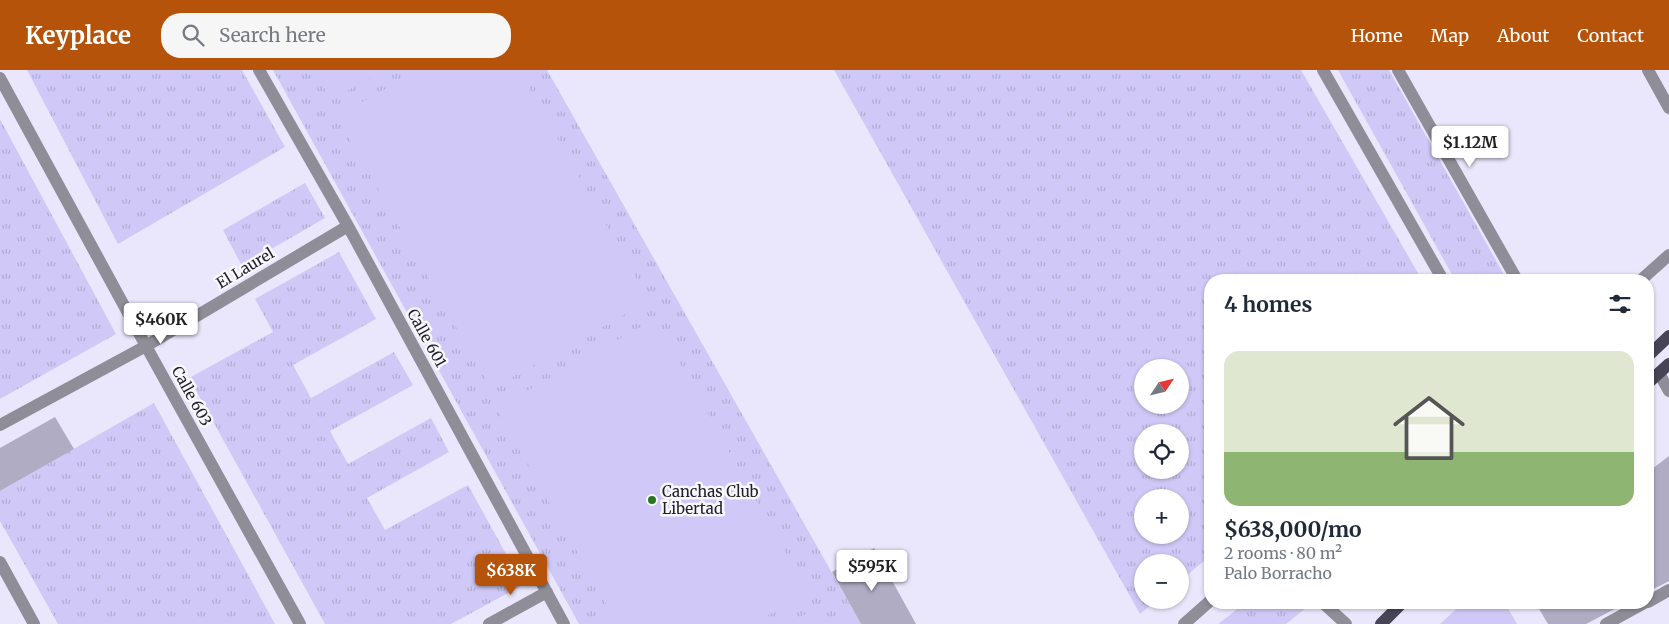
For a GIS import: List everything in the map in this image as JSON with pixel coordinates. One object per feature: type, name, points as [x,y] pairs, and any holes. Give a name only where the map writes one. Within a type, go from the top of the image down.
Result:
[{"type":"main road","points":[[1654,350],[1669,336]]},
{"type":"main road","points":[[1654,378],[1669,364]]},
{"type":"main road","points":[[1381,624],[1396,609]]},
{"type":"street","name":"Calle 601","points":[[259,70],[348,226],[564,624]]},
{"type":"street","points":[[1323,70],[1440,274]]},
{"type":"street","points":[[1398,70],[1514,274]]},
{"type":"street","points":[[1648,70],[1669,108]]},
{"type":"street","name":"Calle 603","points":[[0,78],[300,624]]},
{"type":"street","name":"El Laurel","points":[[0,425],[146,346],[348,226]]},
{"type":"street","points":[[1648,274],[1669,255]]},
{"type":"street","points":[[1659,373],[1669,391]]},
{"type":"street","points":[[0,562],[34,624]]},
{"type":"street","points":[[1654,598],[1669,590]]},
{"type":"street","points":[[489,624],[547,592]]},
{"type":"street","points":[[1184,624],[1204,606]]},
{"type":"street","points":[[1330,609],[1346,624]]},
{"type":"street","points":[[1606,624],[1634,609]]},
{"type":"green space","points":[[27,70],[242,70],[285,147],[118,244]]},
{"type":"green space","points":[[273,70],[547,70],[861,624],[579,624]]},
{"type":"green space","points":[[314,70],[384,70],[331,100]]},
{"type":"green space","points":[[419,70],[519,70],[649,301],[491,389],[337,116]]},
{"type":"green space","points":[[834,70],[1301,70],[1419,274],[1204,274],[1204,561],[1189,574],[1189,554],[1134,554],[1134,603]]},
{"type":"green space","points":[[1338,70],[1389,70],[1504,274],[1452,274]]},
{"type":"green space","points":[[0,119],[116,334],[0,399]]},
{"type":"green space","points":[[305,183],[325,218],[242,266],[223,230]]},
{"type":"green space","points":[[339,252],[376,319],[293,365],[311,398],[394,352],[413,385],[330,431],[348,464],[431,418],[449,452],[367,498],[385,530],[468,485],[523,585],[451,624],[325,624],[189,378],[273,332],[255,299]]},
{"type":"green space","name":"Canchas Club Libertad","points":[[655,319],[808,593],[752,624],[618,624],[496,408]]},
{"type":"green space","points":[[154,403],[275,624],[58,624],[0,521],[0,491]]},
{"type":"green space","points":[[816,608],[825,624],[788,624]]},
{"type":"green space","points":[[1137,609],[1146,609],[1140,614]]},
{"type":"green space","points":[[1237,609],[1305,609],[1286,624],[1218,624]]},
{"type":"green space","points":[[1456,609],[1508,609],[1517,624],[1440,624]]},
{"type":"building","points":[[55,417],[74,449],[0,491],[0,448]]},
{"type":"building","points":[[1669,456],[1669,581],[1654,589],[1654,467]]},
{"type":"building","points":[[874,548],[916,624],[861,624],[832,572]]},
{"type":"building","points":[[1539,609],[1615,609],[1586,624],[1548,624]]},
{"type":"place","name":"Canchas Club Libertad","points":[[652,500]]}]
